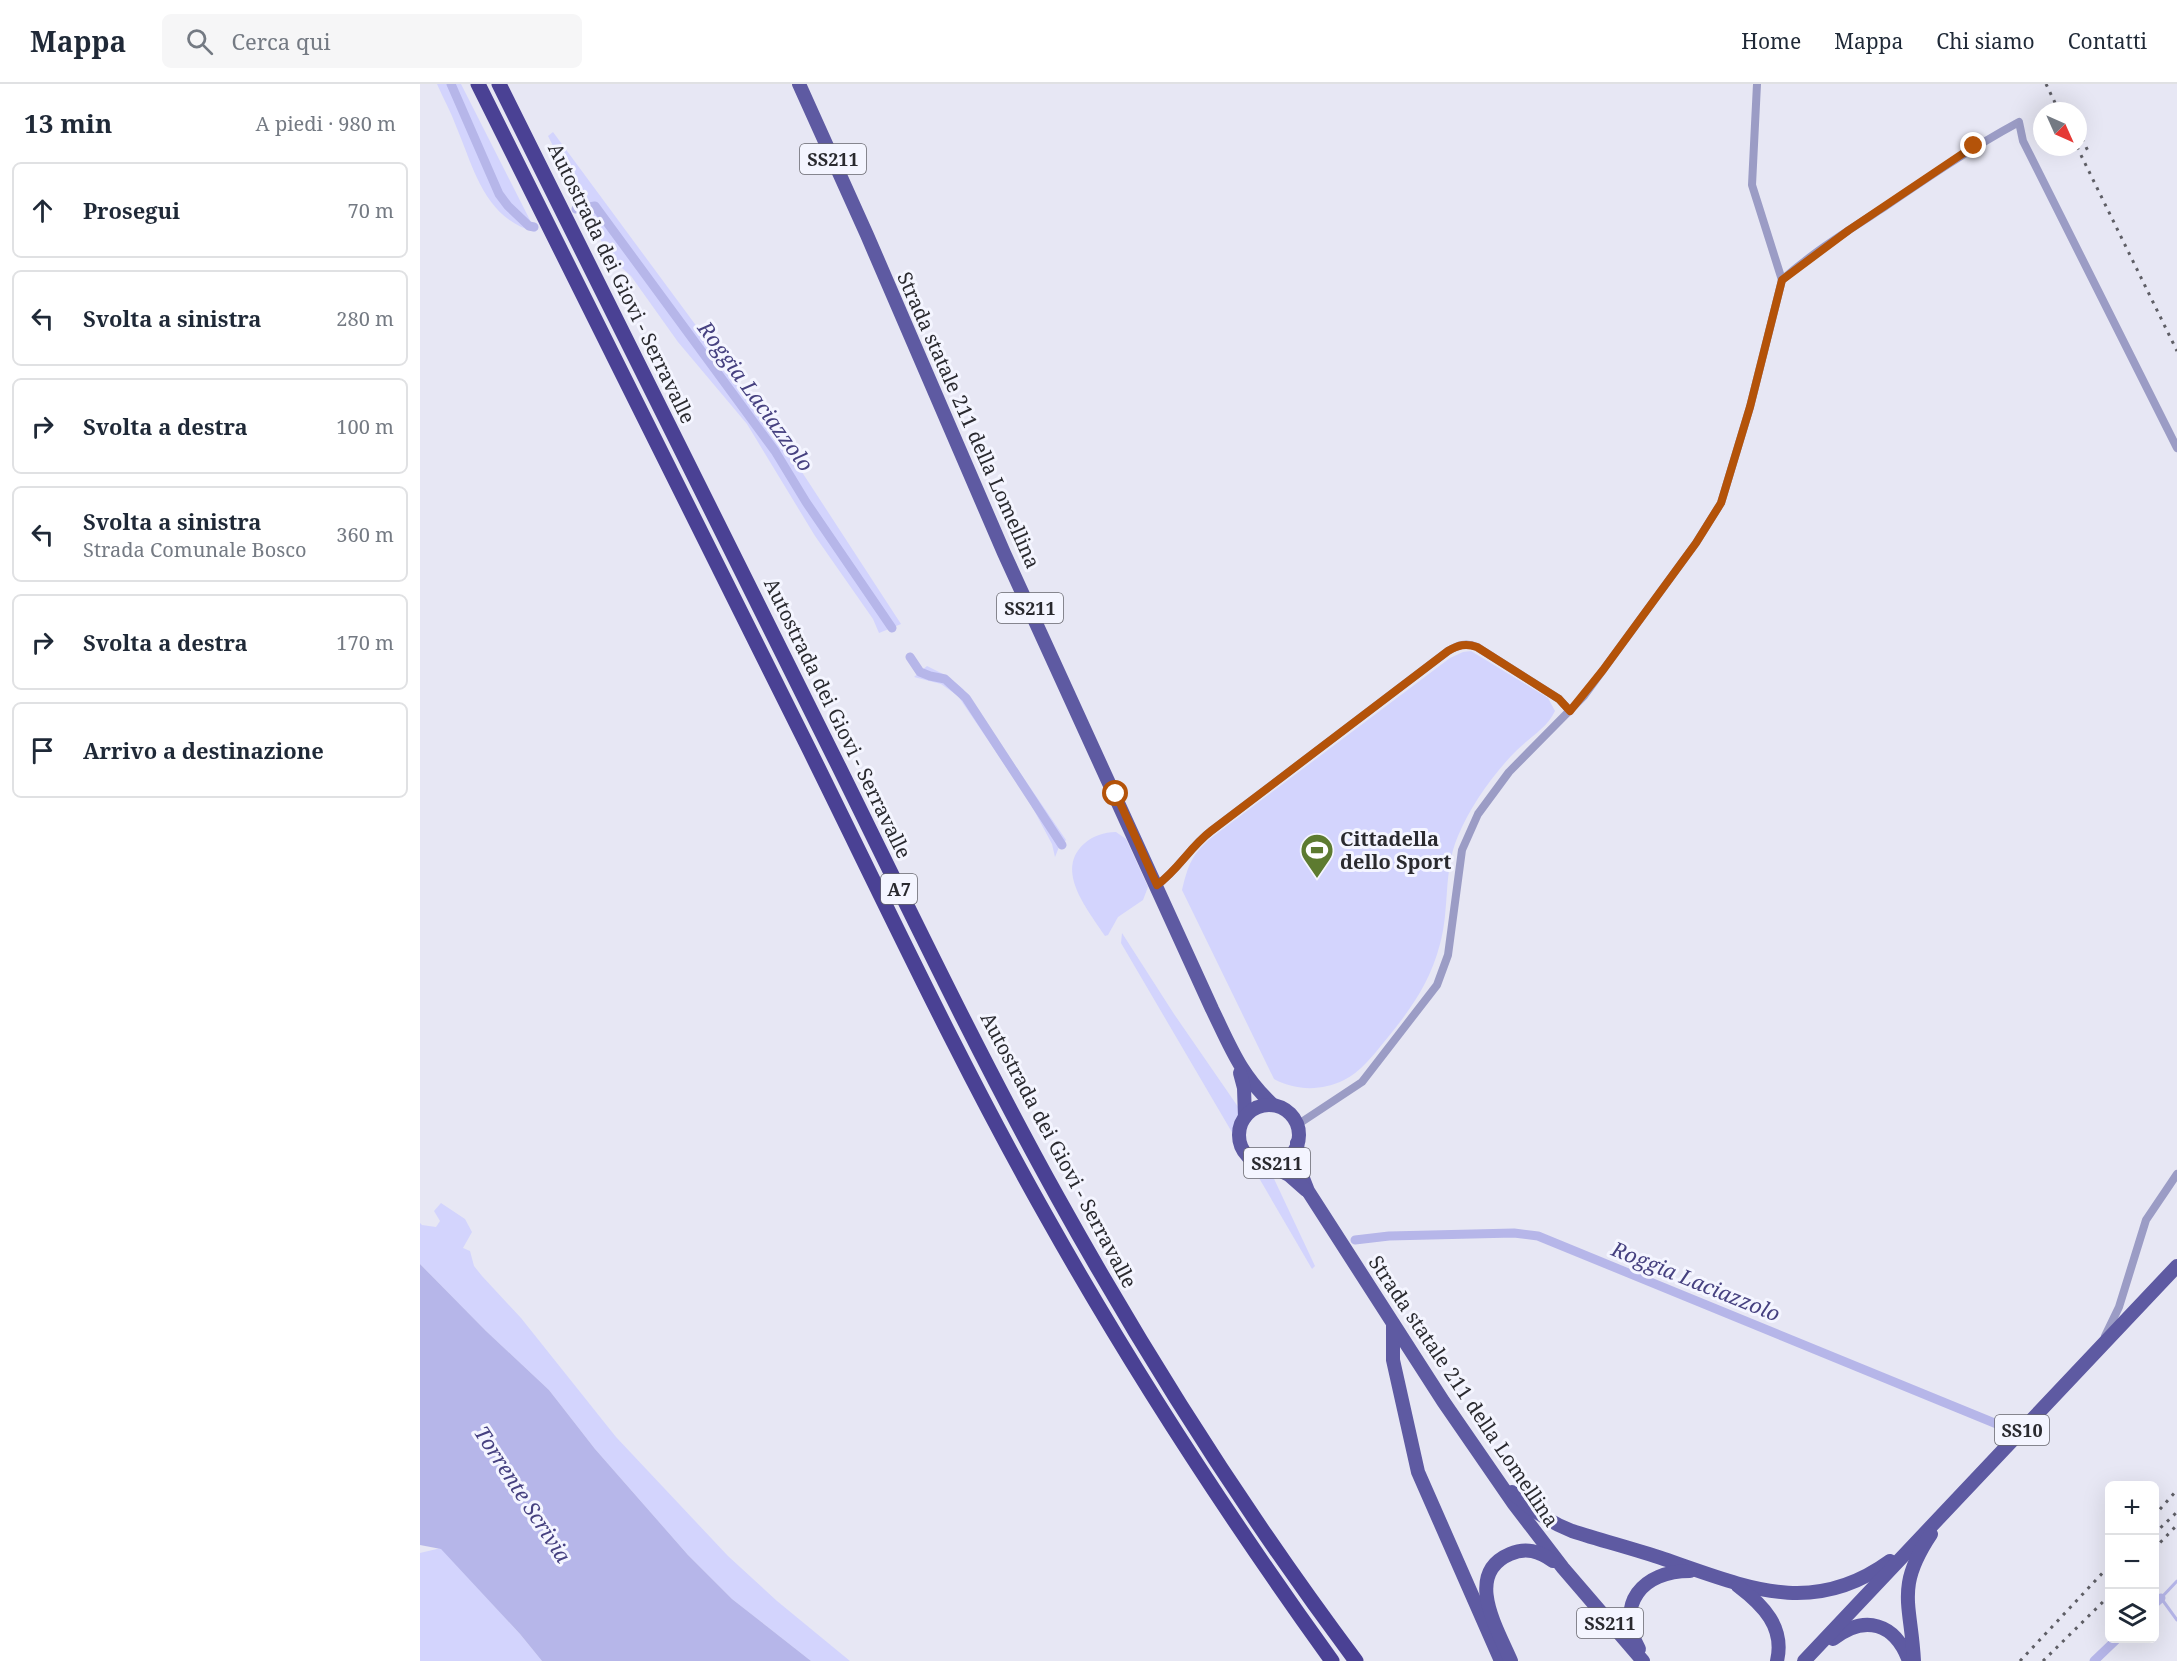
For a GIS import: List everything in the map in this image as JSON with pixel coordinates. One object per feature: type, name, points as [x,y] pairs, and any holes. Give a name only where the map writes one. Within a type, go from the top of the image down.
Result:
[{"type":"highway","name":"Autostrada dei Giovi - Serravalle","points":[[478,84],[1025,1178],[1092,1296],[1169,1422],[1233,1521],[1332,1661]]},
{"type":"highway","name":"Autostrada dei Giovi - Serravalle","points":[[499,84],[921,932],[1042,1169],[1101,1275],[1188,1417],[1248,1509],[1356,1661]]},
{"type":"main road","name":"Strada statale 211 della Lomellina","points":[[800,84],[1004,553],[1239,1065],[1254,1087],[1273,1105],[1290,1114],[1297,1125],[1299,1168],[1308,1191],[1488,1468],[1563,1568],[1645,1661]]},
{"type":"main road","name":"Strada statale 211 della Lomellina","points":[[1239,1065],[1244,1088],[1245,1117],[1239,1135],[1242,1148],[1250,1158],[1289,1175],[1308,1191]]},
{"type":"main road","points":[[1245,1117],[1260,1106],[1273,1105]]},
{"type":"main road","name":"SS211","points":[[1267,1164],[1283,1161],[1292,1153],[1297,1143]]},
{"type":"main road","name":"SS10","points":[[1950,1506],[2177,1266]]},
{"type":"main road","points":[[1393,1322],[1393,1360],[1418,1472],[1501,1661]]},
{"type":"main road","points":[[1488,1468],[1518,1498],[1554,1524],[1734,1583],[1778,1593],[1820,1593],[1842,1587],[1865,1578],[1916,1542]]},
{"type":"main road","points":[[1805,1661],[1950,1506]]},
{"type":"main road","points":[[1912,1661],[1906,1598],[1908,1581],[1921,1550],[1950,1506]]},
{"type":"main road","points":[[1511,1661],[1486,1601],[1487,1583],[1491,1571],[1504,1557],[1519,1550],[1539,1553],[1563,1568]]},
{"type":"main road","points":[[1645,1661],[1630,1625],[1630,1612],[1634,1600],[1646,1585],[1662,1574],[1675,1571],[1700,1572]]},
{"type":"main road","points":[[1734,1583],[1764,1608],[1771,1618],[1779,1644],[1778,1661]]},
{"type":"main road","points":[[1805,1661],[1846,1629],[1867,1624],[1885,1628],[1893,1633],[1912,1661]]},
{"type":"street","points":[[1297,1125],[1362,1082],[1437,986],[1448,954],[1462,850],[1488,798],[1509,772],[1570,711],[1696,543],[1721,503],[1750,407],[1782,280],[1752,185],[1757,84]]},
{"type":"street","points":[[1782,280],[1849,230],[1950,162],[1974,146],[2019,122],[2022,141],[2177,448]]},
{"type":"street","points":[[1157,885],[1174,871],[1198,841],[1219,824],[1457,646],[1471,644],[1477,647],[1559,699],[1570,711]]},
{"type":"street","points":[[2093,1353],[2109,1329],[2119,1307],[2146,1220],[2177,1174]]},
{"type":"shaded area","points":[[437,84],[461,84],[536,232],[504,216],[483,190]]},
{"type":"shaded area","points":[[553,132],[785,446],[901,624],[879,633],[873,619],[815,536],[747,424],[678,342],[631,276],[622,268],[615,268],[548,136]]},
{"type":"shaded area","name":"Cittadella dello Sport","points":[[1471,651],[1548,698],[1555,711],[1543,727],[1499,769],[1483,790],[1463,824],[1450,862],[1443,931],[1436,958],[1418,996],[1402,1020],[1366,1063],[1344,1080],[1318,1088],[1282,1083],[1274,1079],[1182,890],[1189,867],[1199,850],[1211,838],[1450,658]]},
{"type":"shaded area","points":[[927,666],[947,676],[963,689],[1066,840],[1059,847],[1055,857],[1052,844],[1028,799],[958,696],[941,684],[914,677]]},
{"type":"shaded area","points":[[1116,832],[1126,839],[1148,887],[1143,900],[1118,917],[1108,935],[1105,936],[1083,903],[1073,878],[1072,865],[1076,854],[1085,843],[1095,836]]},
{"type":"shaded area","points":[[1122,933],[1243,1114],[1235,1133],[1233,1134],[1121,943]]},
{"type":"shaded area","points":[[1252,1166],[1269,1168],[1315,1266],[1312,1269]]},
{"type":"shaded area","points":[[441,1203],[465,1219],[472,1232],[463,1248],[470,1251],[474,1266],[521,1318],[616,1437],[728,1556],[777,1601],[850,1661],[811,1661],[732,1599],[688,1555],[595,1449],[549,1390],[486,1331],[420,1264],[420,1223],[436,1227],[440,1221],[434,1211]]},
{"type":"shaded area","points":[[441,1548],[542,1661],[420,1661],[420,1553]]},
{"type":"water","name":"Torrente Scrivia","points":[[420,1264],[486,1331],[549,1390],[595,1449],[688,1555],[732,1599],[811,1661],[542,1661],[441,1549],[420,1545]]},
{"type":"waterway","name":"Roggia Laciazzolo","points":[[451,84],[499,194],[529,226],[534,227]]},
{"type":"waterway","name":"Roggia Laciazzolo","points":[[576,209],[595,206],[775,451],[806,502],[892,628]]},
{"type":"waterway","name":"Roggia Laciazzolo","points":[[910,657],[920,672],[945,679],[966,698],[1062,845]]},
{"type":"waterway","name":"Roggia Laciazzolo","points":[[1355,1240],[1389,1236],[1514,1233],[1538,1236],[2009,1429]]},
{"type":"waterway","name":"Roggia Laciazzolo","points":[[2177,1581],[2161,1598],[2177,1620]]},
{"type":"waterway","name":"Roggia Laciazzolo","points":[[2094,1661],[2113,1643]]},
{"type":"railway","points":[[2046,84],[2055,102]]},
{"type":"railway","points":[[2087,149],[2090,155]]},
{"type":"railway","points":[[2081,156],[2177,351]]},
{"type":"railway","points":[[2159,1510],[2177,1490]]},
{"type":"railway","points":[[2159,1529],[2177,1512]]},
{"type":"railway","points":[[2159,1544],[2177,1525]]},
{"type":"railway","points":[[2020,1661],[2105,1570]]},
{"type":"railway","points":[[2043,1661],[2105,1600]]},
{"type":"place","name":"Cittadella dello Sport","points":[[1317,879]]},
{"type":"route","points":[[1116,794],[1157,885],[1179,866],[1198,841],[1457,646],[1471,644],[1477,647],[1559,699],[1570,711],[1584,696],[1696,543],[1721,503],[1750,407],[1782,280],[1849,230],[1974,146]]}]
